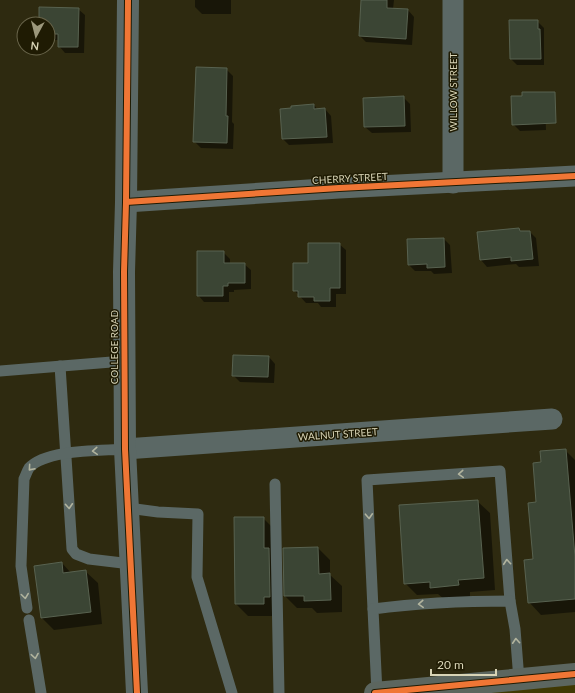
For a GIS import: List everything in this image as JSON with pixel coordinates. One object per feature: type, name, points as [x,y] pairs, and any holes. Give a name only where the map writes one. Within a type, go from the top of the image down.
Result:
[{"type":"main road","points":[[376,693],[575,674]]},
{"type":"street","name":"COLLEGE ROAD","points":[[128,0],[124,272],[125,449],[137,693]]},
{"type":"street","name":"WILLOW STREET","points":[[453,0],[453,183]]},
{"type":"street","name":"CHERRY STREET","points":[[126,202],[339,188],[575,176]]},
{"type":"street","name":"WALNUT STREET","points":[[125,449],[552,419]]},
{"type":"lane","points":[[0,371],[124,361]]},
{"type":"lane","points":[[60,366],[72,549],[76,554],[89,559],[130,564]]},
{"type":"lane","points":[[27,608],[22,566],[24,479],[29,468],[40,460],[65,453],[125,449]]},
{"type":"lane","points":[[376,693],[367,480],[500,471],[510,601],[515,629],[519,680]]},
{"type":"lane","points":[[275,484],[279,693]]},
{"type":"lane","points":[[128,508],[158,512],[198,514],[197,577],[232,693]]},
{"type":"lane","points":[[373,608],[472,601],[510,601]]},
{"type":"lane","points":[[29,620],[41,693]]},
{"type":"shaded area","points":[[575,674],[575,693],[375,693]]},
{"type":"building","points":[[361,0],[387,0],[387,8],[408,9],[406,39],[359,36]]},
{"type":"building","points":[[39,7],[79,8],[78,47],[58,47],[56,16],[39,16]]},
{"type":"building","points":[[509,20],[538,20],[538,29],[540,29],[541,59],[510,59]]},
{"type":"building","points":[[196,67],[227,68],[227,143],[193,142]]},
{"type":"building","points":[[522,92],[555,92],[556,123],[512,125],[511,96],[522,96]]},
{"type":"building","points":[[404,96],[405,126],[364,127],[363,98]]},
{"type":"building","points":[[314,104],[314,109],[325,108],[327,137],[282,139],[280,109],[291,108],[291,106]]},
{"type":"building","points":[[519,228],[520,231],[530,231],[533,259],[511,261],[511,257],[480,260],[477,232]]},
{"type":"building","points":[[444,238],[445,267],[427,268],[427,264],[408,265],[407,239]]},
{"type":"building","points":[[308,243],[340,243],[340,288],[330,288],[330,301],[314,301],[314,297],[298,297],[298,291],[293,291],[293,263],[308,263]]},
{"type":"building","points":[[197,251],[224,251],[224,263],[245,263],[245,283],[228,283],[228,286],[223,286],[223,296],[197,296]]},
{"type":"building","points":[[233,355],[269,356],[268,377],[232,376]]},
{"type":"building","points":[[566,449],[575,557],[575,599],[528,603],[524,560],[533,559],[528,503],[536,502],[533,463],[541,462],[540,451]]},
{"type":"building","points":[[478,500],[484,578],[458,580],[459,585],[430,588],[430,582],[404,584],[399,505]]},
{"type":"building","points":[[234,517],[264,517],[264,548],[269,548],[270,597],[264,597],[264,604],[235,604]]},
{"type":"building","points":[[318,547],[319,574],[330,573],[331,600],[304,601],[304,596],[284,596],[283,548]]},
{"type":"building","points":[[62,562],[63,573],[86,570],[91,612],[41,618],[34,566]]},
{"type":"cycle path","points":[[128,0],[124,272],[125,449],[137,693]]},
{"type":"cycle path","points":[[126,202],[339,188],[575,176]]},
{"type":"cycle path","points":[[375,693],[575,674]]}]
